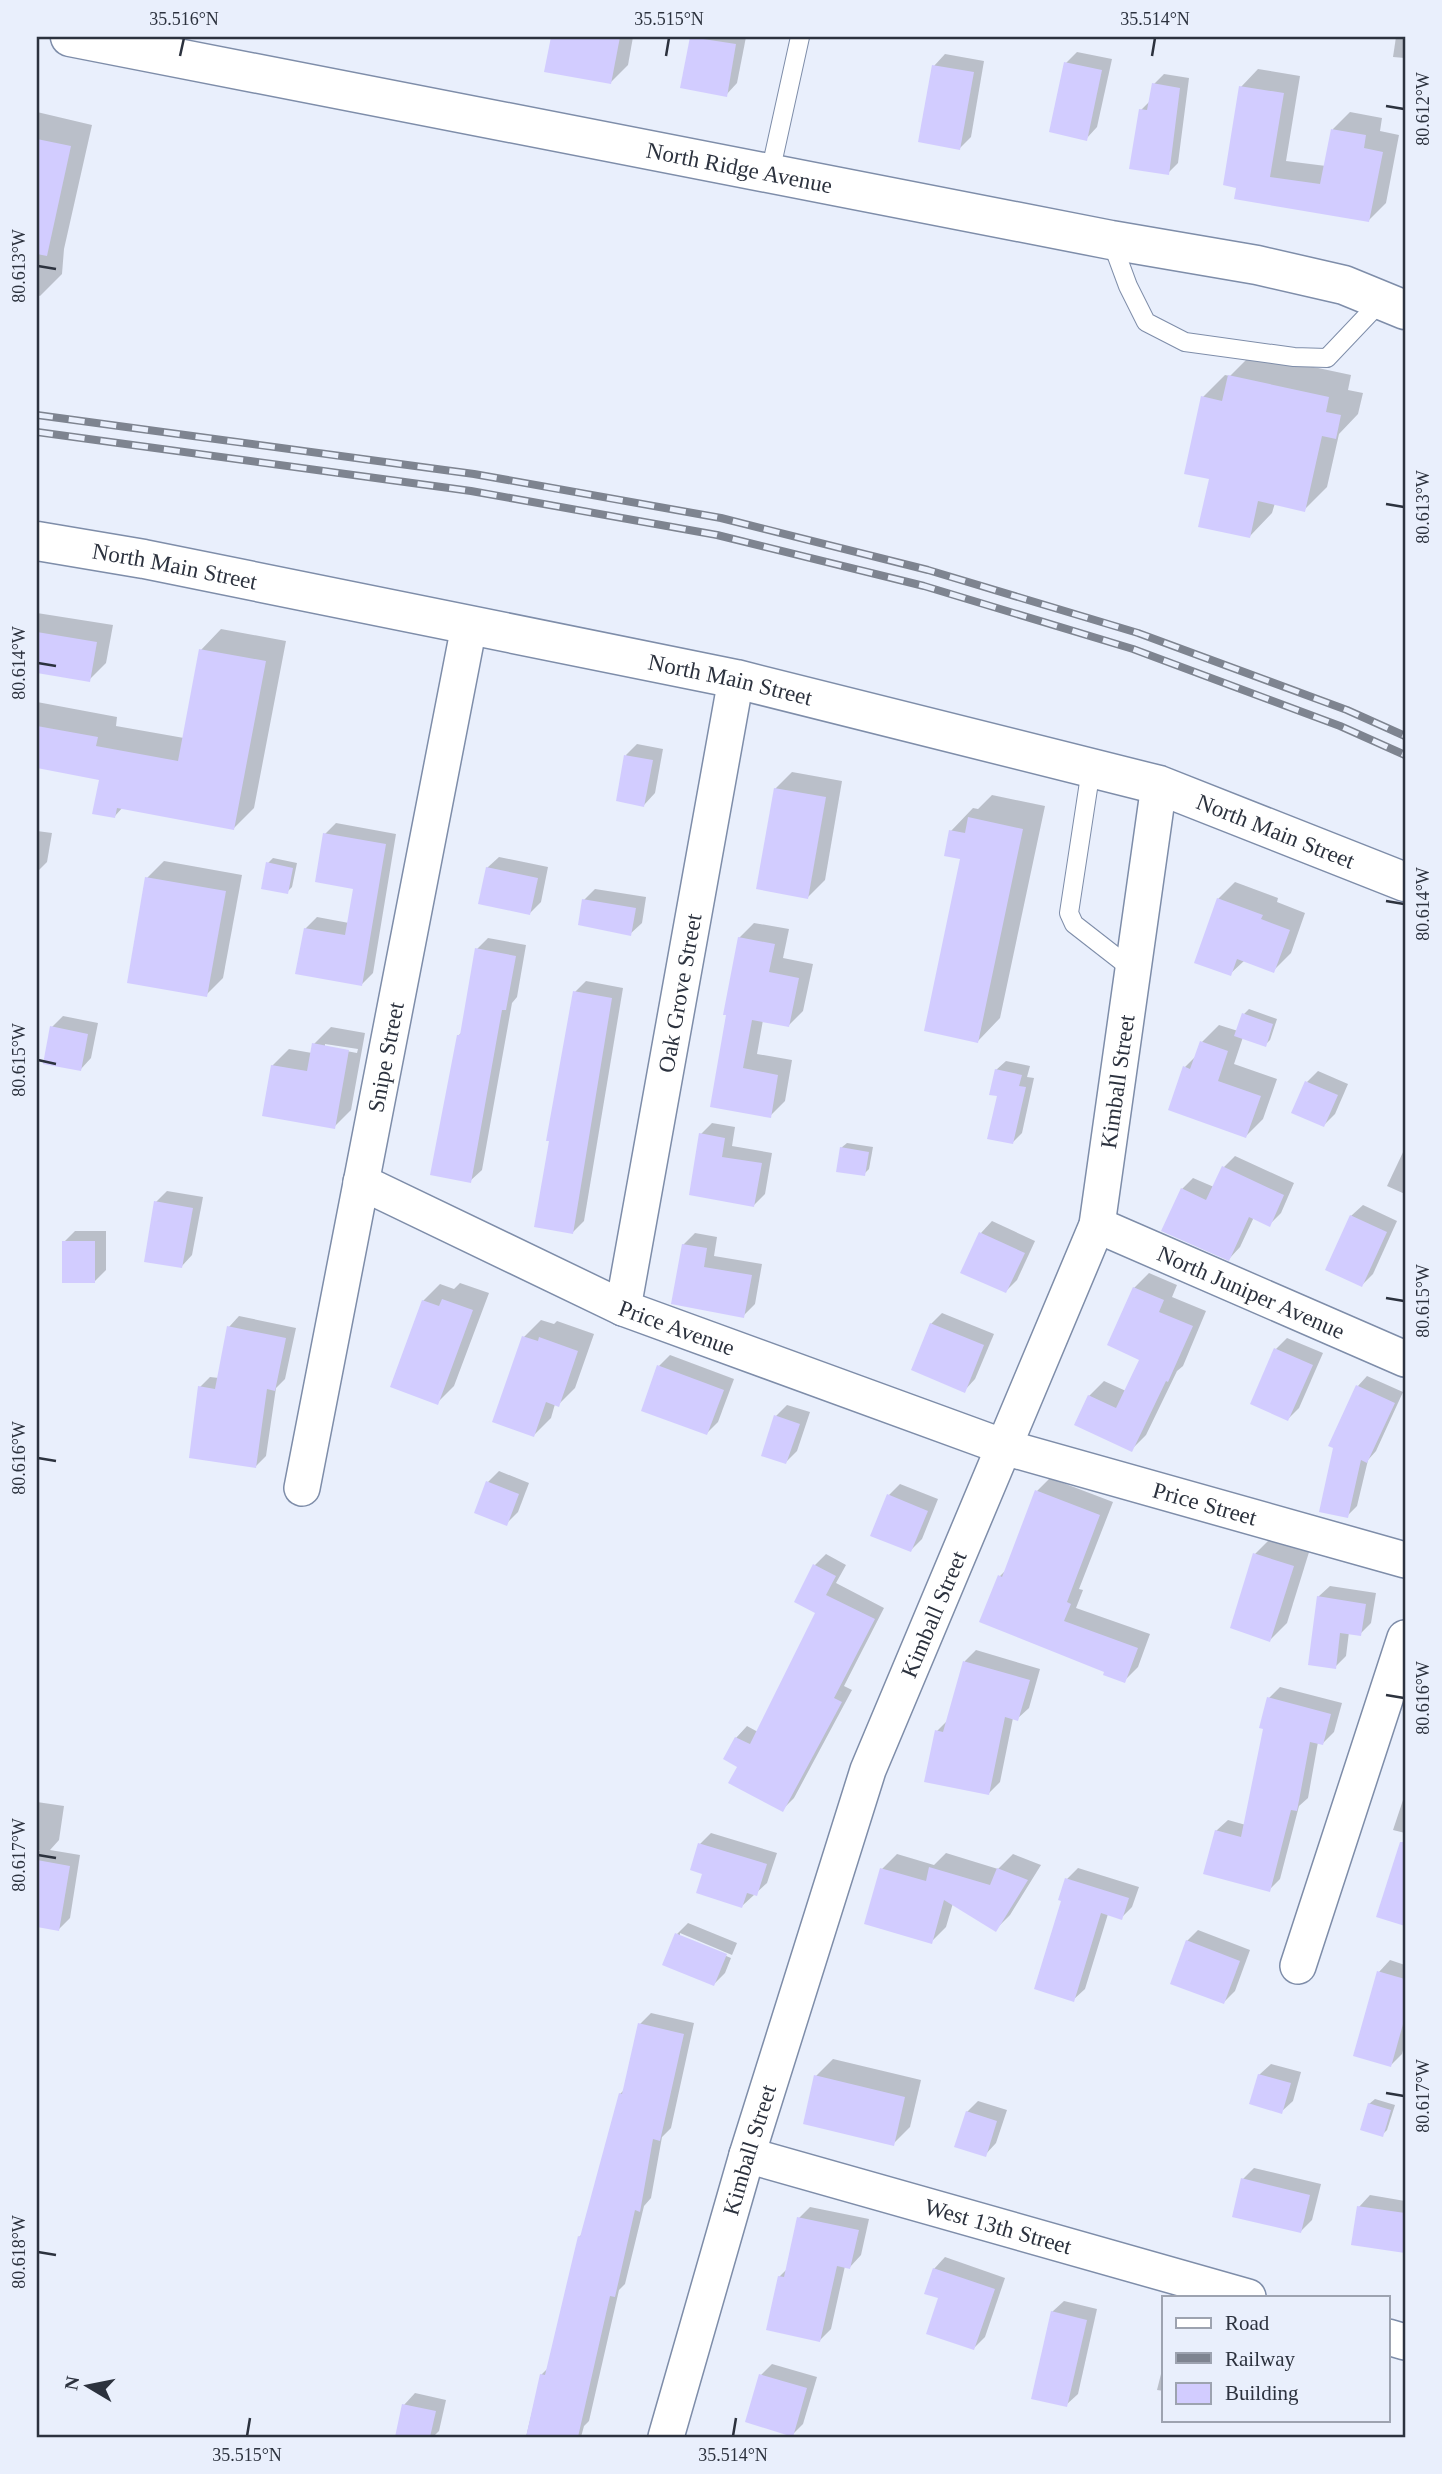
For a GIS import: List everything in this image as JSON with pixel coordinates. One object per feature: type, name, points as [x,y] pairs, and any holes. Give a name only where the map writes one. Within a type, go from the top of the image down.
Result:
[{"type":"main road","name":"North Ridge Avenue","points":[[69,37],[141,44],[770,173],[1111,240],[1257,265],[1344,285],[1394,305]]},
{"type":"main road","name":"North Main Street","points":[[37,541],[144,559],[736,679],[1159,785],[1405,882]]},
{"type":"street","name":"Snipe Street","points":[[302,1488],[468,626]]},
{"type":"street","name":"Oak Grove Street","points":[[623,1308],[736,679]]},
{"type":"street","name":"Kimball Street","points":[[666,2437],[747,2155],[868,1770],[1097,1224],[1159,785]]},
{"type":"street","name":"Price Avenue","points":[[361,1182],[623,1308],[1004,1447]]},
{"type":"street","name":"North Juniper Avenue","points":[[1097,1224],[1405,1359]]},
{"type":"street","name":"Price Street","points":[[1004,1447],[1405,1560]]},
{"type":"street","points":[[1298,1966],[1405,1638]]},
{"type":"street","name":"West 13th Street","points":[[747,2155],[1244,2296]]},
{"type":"lane","points":[[770,173],[800,37]]},
{"type":"lane","points":[[1111,240],[1128,286],[1146,322],[1185,342],[1294,357],[1327,358],[1394,305]]},
{"type":"lane","points":[[1091,769],[1069,913],[1074,925],[1133,970]]},
{"type":"building","points":[[551,37],[620,37],[611,84],[544,72]]},
{"type":"building","points":[[690,37],[736,44],[727,97],[680,88]]},
{"type":"building","points":[[1064,62],[1102,70],[1087,141],[1049,132]]},
{"type":"building","points":[[932,65],[974,72],[960,150],[918,142]]},
{"type":"building","points":[[1152,83],[1180,88],[1169,175],[1129,169],[1139,109],[1147,110]]},
{"type":"building","points":[[1239,86],[1284,93],[1270,177],[1320,184],[1331,129],[1366,135],[1364,148],[1383,152],[1369,222],[1234,199],[1236,188],[1223,185]]},
{"type":"building","points":[[37,139],[71,146],[47,256],[37,254]]},
{"type":"building","points":[[1228,375],[1329,397],[1326,412],[1341,415],[1336,439],[1322,436],[1305,512],[1258,501],[1250,538],[1198,527],[1209,479],[1184,474],[1201,396],[1222,401]]},
{"type":"building","points":[[37,632],[97,642],[90,682],[37,673]]},
{"type":"building","points":[[199,649],[266,661],[234,830],[117,808],[115,818],[92,814],[99,780],[37,768],[37,726],[98,737],[96,746],[178,761]]},
{"type":"building","points":[[624,755],[653,760],[644,807],[616,801]]},
{"type":"building","points":[[774,788],[826,797],[808,899],[756,889]]},
{"type":"building","points":[[968,817],[1023,829],[978,1043],[924,1031],[960,859],[944,856],[949,830],[965,833]]},
{"type":"building","points":[[323,833],[386,844],[362,986],[295,974],[304,928],[345,935],[353,889],[315,882]]},
{"type":"building","points":[[266,862],[293,868],[288,894],[261,889]]},
{"type":"building","points":[[486,867],[538,878],[530,915],[478,904]]},
{"type":"building","points":[[145,877],[226,891],[207,997],[127,983]]},
{"type":"building","points":[[1217,898],[1263,915],[1261,919],[1290,930],[1274,973],[1237,959],[1231,976],[1194,963]]},
{"type":"building","points":[[582,899],[636,908],[631,936],[578,925]]},
{"type":"building","points":[[738,937],[775,944],[769,972],[799,978],[789,1027],[752,1020],[743,1068],[778,1075],[771,1118],[710,1107],[726,1015],[723,1015]]},
{"type":"building","points":[[475,948],[516,956],[506,1010],[502,1010],[471,1183],[430,1175],[457,1035],[460,1035]]},
{"type":"building","points":[[573,991],[612,998],[573,1234],[534,1227],[549,1141],[546,1141]]},
{"type":"building","points":[[1242,1013],[1273,1024],[1266,1047],[1234,1036]]},
{"type":"building","points":[[50,1026],[88,1034],[81,1071],[43,1064]]},
{"type":"building","points":[[1200,1041],[1228,1051],[1218,1081],[1261,1096],[1246,1138],[1168,1110],[1183,1066],[1190,1069]]},
{"type":"building","points":[[312,1043],[349,1050],[335,1129],[262,1116],[271,1065],[307,1071]]},
{"type":"building","points":[[995,1069],[1022,1075],[1019,1086],[1026,1087],[1013,1144],[987,1139],[997,1096],[989,1095]]},
{"type":"building","points":[[1305,1081],[1338,1095],[1324,1127],[1291,1113]]},
{"type":"building","points":[[699,1133],[725,1138],[722,1157],[762,1163],[754,1207],[689,1195]]},
{"type":"building","points":[[840,1147],[869,1152],[865,1176],[836,1172]]},
{"type":"building","points":[[1222,1166],[1284,1195],[1270,1227],[1249,1217],[1229,1261],[1161,1231],[1181,1188],[1206,1200]]},
{"type":"building","points":[[154,1201],[193,1208],[182,1268],[144,1262]]},
{"type":"building","points":[[1350,1215],[1387,1232],[1362,1287],[1325,1270]]},
{"type":"building","points":[[979,1232],[1025,1253],[1006,1293],[960,1273]]},
{"type":"building","points":[[62,1241],[95,1241],[95,1283],[62,1283]]},
{"type":"building","points":[[682,1244],[707,1248],[704,1267],[752,1275],[744,1318],[671,1304]]},
{"type":"building","points":[[1133,1287],[1164,1300],[1159,1312],[1193,1326],[1132,1452],[1074,1425],[1088,1395],[1116,1408],[1139,1360],[1107,1345]]},
{"type":"building","points":[[442,1299],[473,1310],[438,1405],[390,1387],[422,1300],[439,1306]]},
{"type":"building","points":[[930,1323],[984,1345],[965,1393],[911,1370]]},
{"type":"building","points":[[227,1326],[286,1338],[275,1391],[267,1389],[256,1468],[189,1458],[198,1386],[215,1389]]},
{"type":"building","points":[[522,1336],[538,1341],[539,1337],[578,1351],[559,1407],[546,1402],[534,1437],[492,1422]]},
{"type":"building","points":[[1274,1348],[1313,1365],[1288,1421],[1250,1404]]},
{"type":"building","points":[[657,1365],[724,1390],[707,1435],[641,1411]]},
{"type":"building","points":[[1356,1385],[1395,1403],[1367,1463],[1361,1460],[1348,1518],[1319,1512],[1333,1448],[1328,1446]]},
{"type":"building","points":[[774,1415],[800,1424],[786,1464],[761,1456]]},
{"type":"building","points":[[486,1481],[519,1494],[507,1526],[474,1513]]},
{"type":"building","points":[[1035,1490],[1100,1515],[1067,1602],[1071,1604],[1064,1621],[1138,1648],[1125,1683],[979,1622],[998,1575],[1002,1577]]},
{"type":"building","points":[[887,1494],[928,1511],[911,1552],[870,1536]]},
{"type":"building","points":[[1253,1553],[1294,1566],[1270,1642],[1230,1628]]},
{"type":"building","points":[[813,1564],[836,1576],[826,1595],[875,1619],[834,1698],[842,1702],[783,1812],[728,1783],[737,1767],[723,1759],[735,1737],[750,1744],[815,1613],[794,1602]]},
{"type":"building","points":[[1317,1596],[1366,1604],[1361,1636],[1340,1633],[1336,1669],[1308,1665]]},
{"type":"building","points":[[963,1661],[1030,1680],[1018,1721],[1005,1717],[989,1795],[924,1782],[935,1730],[943,1732]]},
{"type":"building","points":[[1267,1697],[1331,1714],[1323,1745],[1310,1742],[1297,1811],[1291,1810],[1270,1892],[1203,1874],[1215,1830],[1241,1837],[1263,1729],[1259,1728]]},
{"type":"building","points":[[1400,1842],[1405,1842],[1405,1926],[1376,1917]]},
{"type":"building","points":[[698,1843],[767,1864],[757,1896],[747,1893],[742,1908],[696,1893],[702,1874],[690,1870]]},
{"type":"building","points":[[37,1860],[70,1866],[59,1931],[37,1927]]},
{"type":"building","points":[[929,1867],[990,1885],[997,1868],[1028,1880],[996,1932],[944,1900],[932,1944],[864,1924],[880,1868],[926,1881]]},
{"type":"building","points":[[1065,1878],[1129,1898],[1122,1920],[1101,1913],[1074,2002],[1034,1989],[1061,1901],[1058,1900]]},
{"type":"building","points":[[675,1933],[727,1954],[714,1986],[662,1965]]},
{"type":"building","points":[[1186,1940],[1240,1961],[1224,2004],[1170,1984]]},
{"type":"building","points":[[1377,1971],[1405,1979],[1405,2017],[1391,2067],[1353,2056]]},
{"type":"building","points":[[638,2023],[684,2034],[660,2141],[653,2139],[640,2212],[635,2210],[615,2297],[610,2296],[578,2437],[526,2437],[540,2374],[545,2375],[578,2236],[580,2237],[619,2093],[622,2094]]},
{"type":"building","points":[[1258,2074],[1291,2083],[1282,2114],[1249,2104]]},
{"type":"building","points":[[814,2075],[905,2097],[894,2146],[803,2124]]},
{"type":"building","points":[[1368,2103],[1391,2110],[1383,2137],[1360,2130]]},
{"type":"building","points":[[966,2111],[997,2121],[986,2157],[954,2147]]},
{"type":"building","points":[[1241,2178],[1310,2195],[1301,2233],[1232,2217]]},
{"type":"building","points":[[1357,2206],[1405,2213],[1405,2253],[1351,2245]]},
{"type":"building","points":[[797,2217],[859,2230],[850,2269],[837,2266],[820,2342],[766,2330],[778,2276],[784,2277]]},
{"type":"building","points":[[933,2268],[995,2289],[974,2350],[926,2334],[938,2298],[924,2294]]},
{"type":"building","points":[[1051,2311],[1087,2320],[1067,2407],[1031,2399]]},
{"type":"building","points":[[759,2374],[807,2388],[793,2437],[745,2422]]},
{"type":"building","points":[[402,2404],[436,2411],[430,2437],[395,2437]]},
{"type":"railway","points":[[37,415],[474,474],[721,518],[928,570],[1138,633],[1347,710],[1405,736]]},
{"type":"railway","points":[[37,432],[471,491],[717,535],[924,586],[1133,649],[1340,726],[1405,755]]}]
